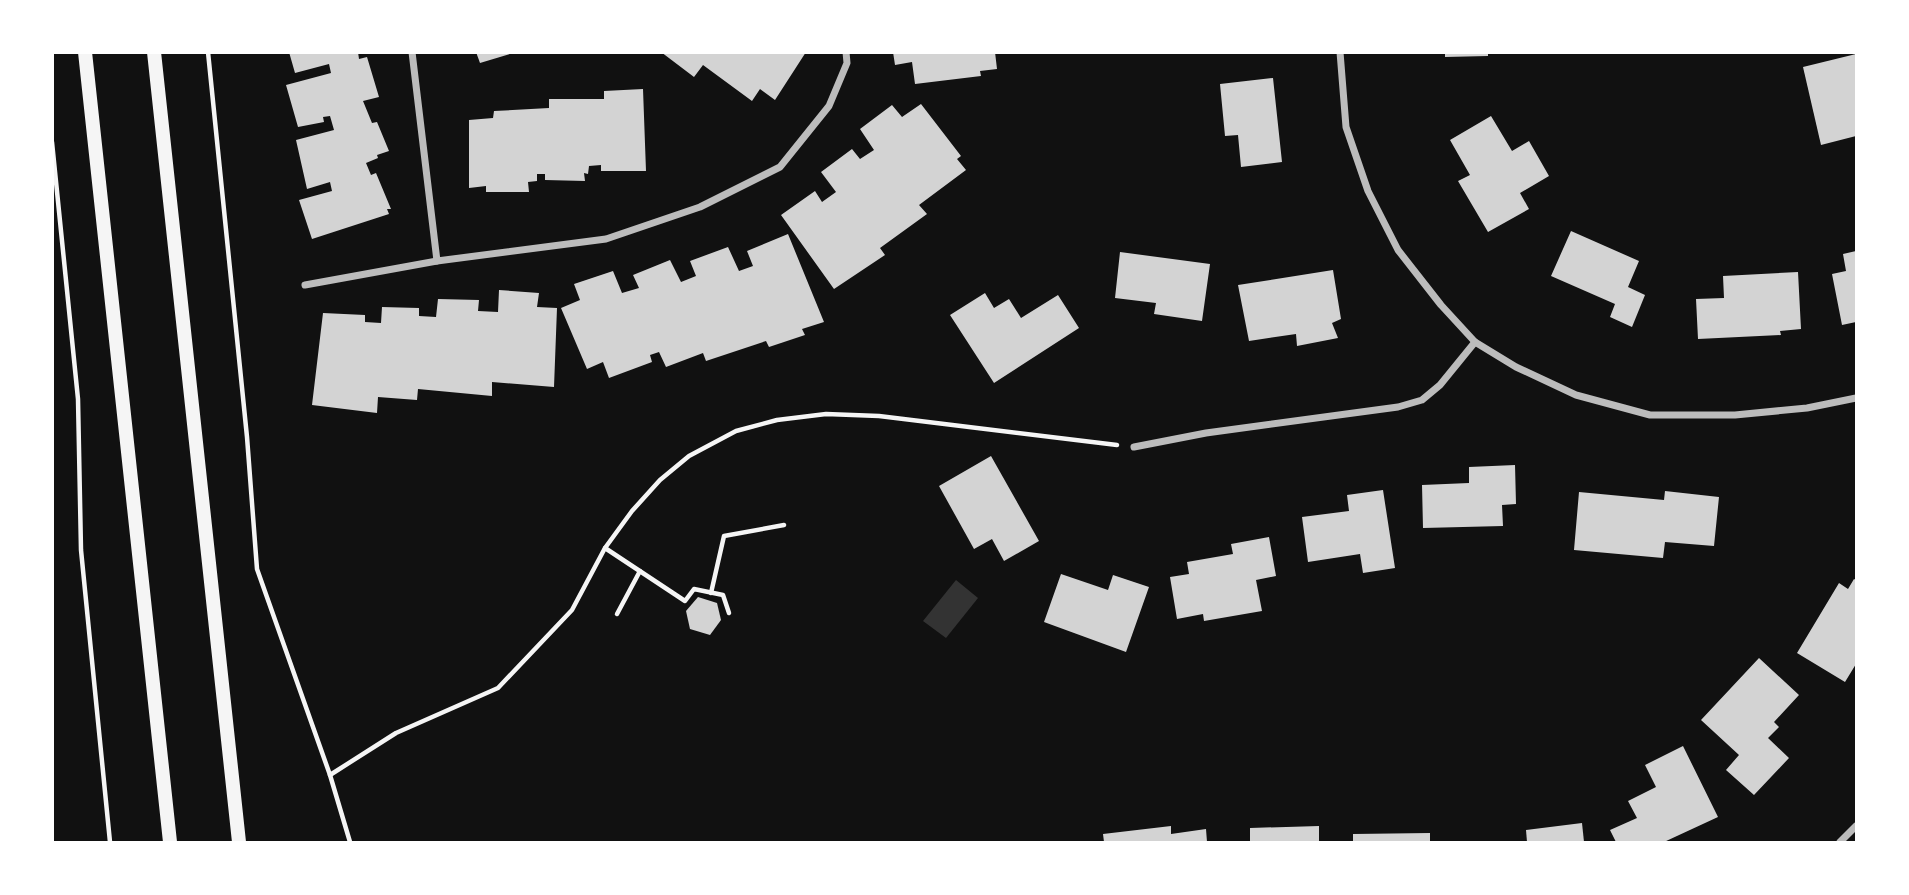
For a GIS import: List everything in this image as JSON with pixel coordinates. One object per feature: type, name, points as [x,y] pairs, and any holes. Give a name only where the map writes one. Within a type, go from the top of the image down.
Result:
[{"type":"main road","points":[[85,52],[170,842]]},
{"type":"main road","points":[[154,52],[239,842]]},
{"type":"street","points":[[412,52],[437,261]]},
{"type":"street","points":[[305,285],[437,261],[606,239],[700,207],[780,167],[829,106],[847,63],[846,52]]},
{"type":"street","points":[[1340,52],[1346,127],[1368,191],[1398,250],[1441,305],[1475,342],[1516,367],[1576,395],[1650,415],[1735,415],[1807,408],[1857,398]]},
{"type":"street","points":[[1134,447],[1206,433],[1398,407],[1422,400],[1440,385],[1475,342]]},
{"type":"street","points":[[1840,842],[1857,826]]},
{"type":"path","points":[[208,52],[247,437],[257,569],[330,775],[350,842]]},
{"type":"path","points":[[52,142],[78,399],[81,550],[110,842]]},
{"type":"path","points":[[330,775],[397,733],[498,688],[572,610],[605,548],[632,511],[660,480],[689,456],[736,431],[776,420],[825,414],[879,416],[1134,447]]},
{"type":"path","points":[[711,593],[724,536],[784,526]]},
{"type":"path","points":[[605,548],[685,601],[694,589],[723,595],[729,613]]},
{"type":"path","points":[[617,614],[640,571]]},
{"type":"shaded area","points":[[956,580],[978,598],[946,638],[923,621]]},
{"type":"building","points":[[289,52],[358,52],[359,59],[367,57],[379,97],[363,101],[372,123],[377,122],[389,151],[366,163],[371,175],[376,173],[391,209],[387,209],[389,214],[312,239],[299,200],[332,191],[330,182],[307,189],[296,140],[334,130],[330,116],[323,117],[324,122],[298,127],[286,85],[331,73],[329,64],[295,73]]},
{"type":"building","points":[[476,52],[513,52],[513,53],[480,63]]},
{"type":"building","points":[[661,52],[806,52],[775,100],[760,89],[752,101],[703,65],[694,77]]},
{"type":"building","points":[[893,52],[995,52],[997,69],[980,71],[981,76],[915,84],[912,62],[895,65]]},
{"type":"building","points":[[1445,52],[1488,52],[1488,56],[1445,57]]},
{"type":"building","points":[[1856,54],[1856,136],[1821,145],[1803,67]]},
{"type":"building","points":[[1273,78],[1282,162],[1241,167],[1238,135],[1225,136],[1220,84]]},
{"type":"building","points":[[643,89],[646,171],[601,171],[601,165],[589,166],[588,174],[584,173],[585,181],[545,180],[545,174],[537,174],[537,181],[528,182],[529,192],[486,192],[486,186],[469,188],[469,120],[493,118],[494,111],[549,108],[549,99],[604,99],[604,91]]},
{"type":"building","points":[[921,104],[961,156],[957,159],[966,170],[919,205],[927,214],[880,248],[885,255],[834,289],[781,215],[815,191],[822,202],[836,192],[821,172],[852,149],[860,159],[874,150],[860,129],[892,105],[902,117]]},
{"type":"building","points":[[1491,116],[1512,151],[1529,141],[1549,176],[1520,193],[1529,209],[1488,232],[1458,181],[1470,175],[1450,140]]},
{"type":"building","points":[[1571,231],[1639,261],[1628,287],[1645,295],[1632,327],[1610,317],[1615,304],[1551,276]]},
{"type":"building","points":[[788,234],[824,322],[802,329],[805,335],[769,347],[766,341],[706,361],[703,353],[666,367],[659,352],[650,355],[652,362],[609,378],[603,362],[587,369],[561,308],[580,300],[574,284],[613,271],[622,293],[639,288],[633,275],[670,260],[681,282],[696,276],[690,261],[728,247],[739,271],[753,266],[747,251]]},
{"type":"building","points":[[1856,251],[1856,322],[1842,325],[1832,274],[1846,271],[1843,254]]},
{"type":"building","points":[[1120,252],[1210,264],[1202,321],[1154,314],[1156,303],[1115,298]]},
{"type":"building","points":[[1333,270],[1341,319],[1332,323],[1338,338],[1297,346],[1296,334],[1249,341],[1238,285]]},
{"type":"building","points":[[1798,272],[1801,329],[1780,331],[1781,335],[1698,339],[1696,299],[1724,298],[1723,276]]},
{"type":"building","points":[[499,290],[539,293],[537,307],[557,308],[554,387],[492,382],[492,396],[418,389],[417,400],[378,397],[377,413],[312,405],[323,313],[365,315],[365,322],[381,323],[382,307],[419,308],[419,316],[436,317],[438,299],[479,300],[478,311],[498,312]]},
{"type":"building","points":[[985,293],[994,308],[1009,299],[1021,318],[1058,295],[1079,328],[994,383],[950,315]]},
{"type":"building","points":[[991,456],[1039,541],[1004,561],[992,539],[974,549],[939,486]]},
{"type":"building","points":[[1515,465],[1516,504],[1502,505],[1503,526],[1423,528],[1422,485],[1469,483],[1469,467]]},
{"type":"building","points":[[1383,490],[1395,568],[1363,573],[1360,554],[1308,562],[1302,517],[1349,511],[1347,495]]},
{"type":"building","points":[[1665,491],[1719,497],[1714,546],[1665,542],[1663,558],[1574,550],[1579,492],[1664,500]]},
{"type":"building","points":[[1269,537],[1276,576],[1256,580],[1262,611],[1204,621],[1203,614],[1177,619],[1170,577],[1189,574],[1187,562],[1233,554],[1231,544]]},
{"type":"building","points":[[1061,574],[1108,590],[1113,575],[1149,587],[1126,652],[1044,622]]},
{"type":"building","points":[[1854,579],[1856,664],[1845,682],[1797,653],[1839,583],[1848,589]]},
{"type":"building","points":[[698,597],[717,603],[721,620],[710,635],[690,629],[686,611]]},
{"type":"building","points":[[1759,658],[1799,695],[1774,722],[1779,727],[1768,738],[1789,758],[1754,795],[1726,770],[1739,755],[1701,720]]},
{"type":"building","points":[[1683,746],[1718,817],[1664,842],[1616,842],[1610,830],[1637,818],[1628,801],[1656,787],[1645,765]]},
{"type":"building","points":[[1582,823],[1584,842],[1527,842],[1526,830]]},
{"type":"building","points":[[1171,826],[1171,834],[1206,829],[1207,842],[1104,842],[1103,834]]},
{"type":"building","points":[[1319,826],[1319,842],[1250,842],[1250,828]]},
{"type":"building","points":[[1430,833],[1430,842],[1353,842],[1353,834]]}]
